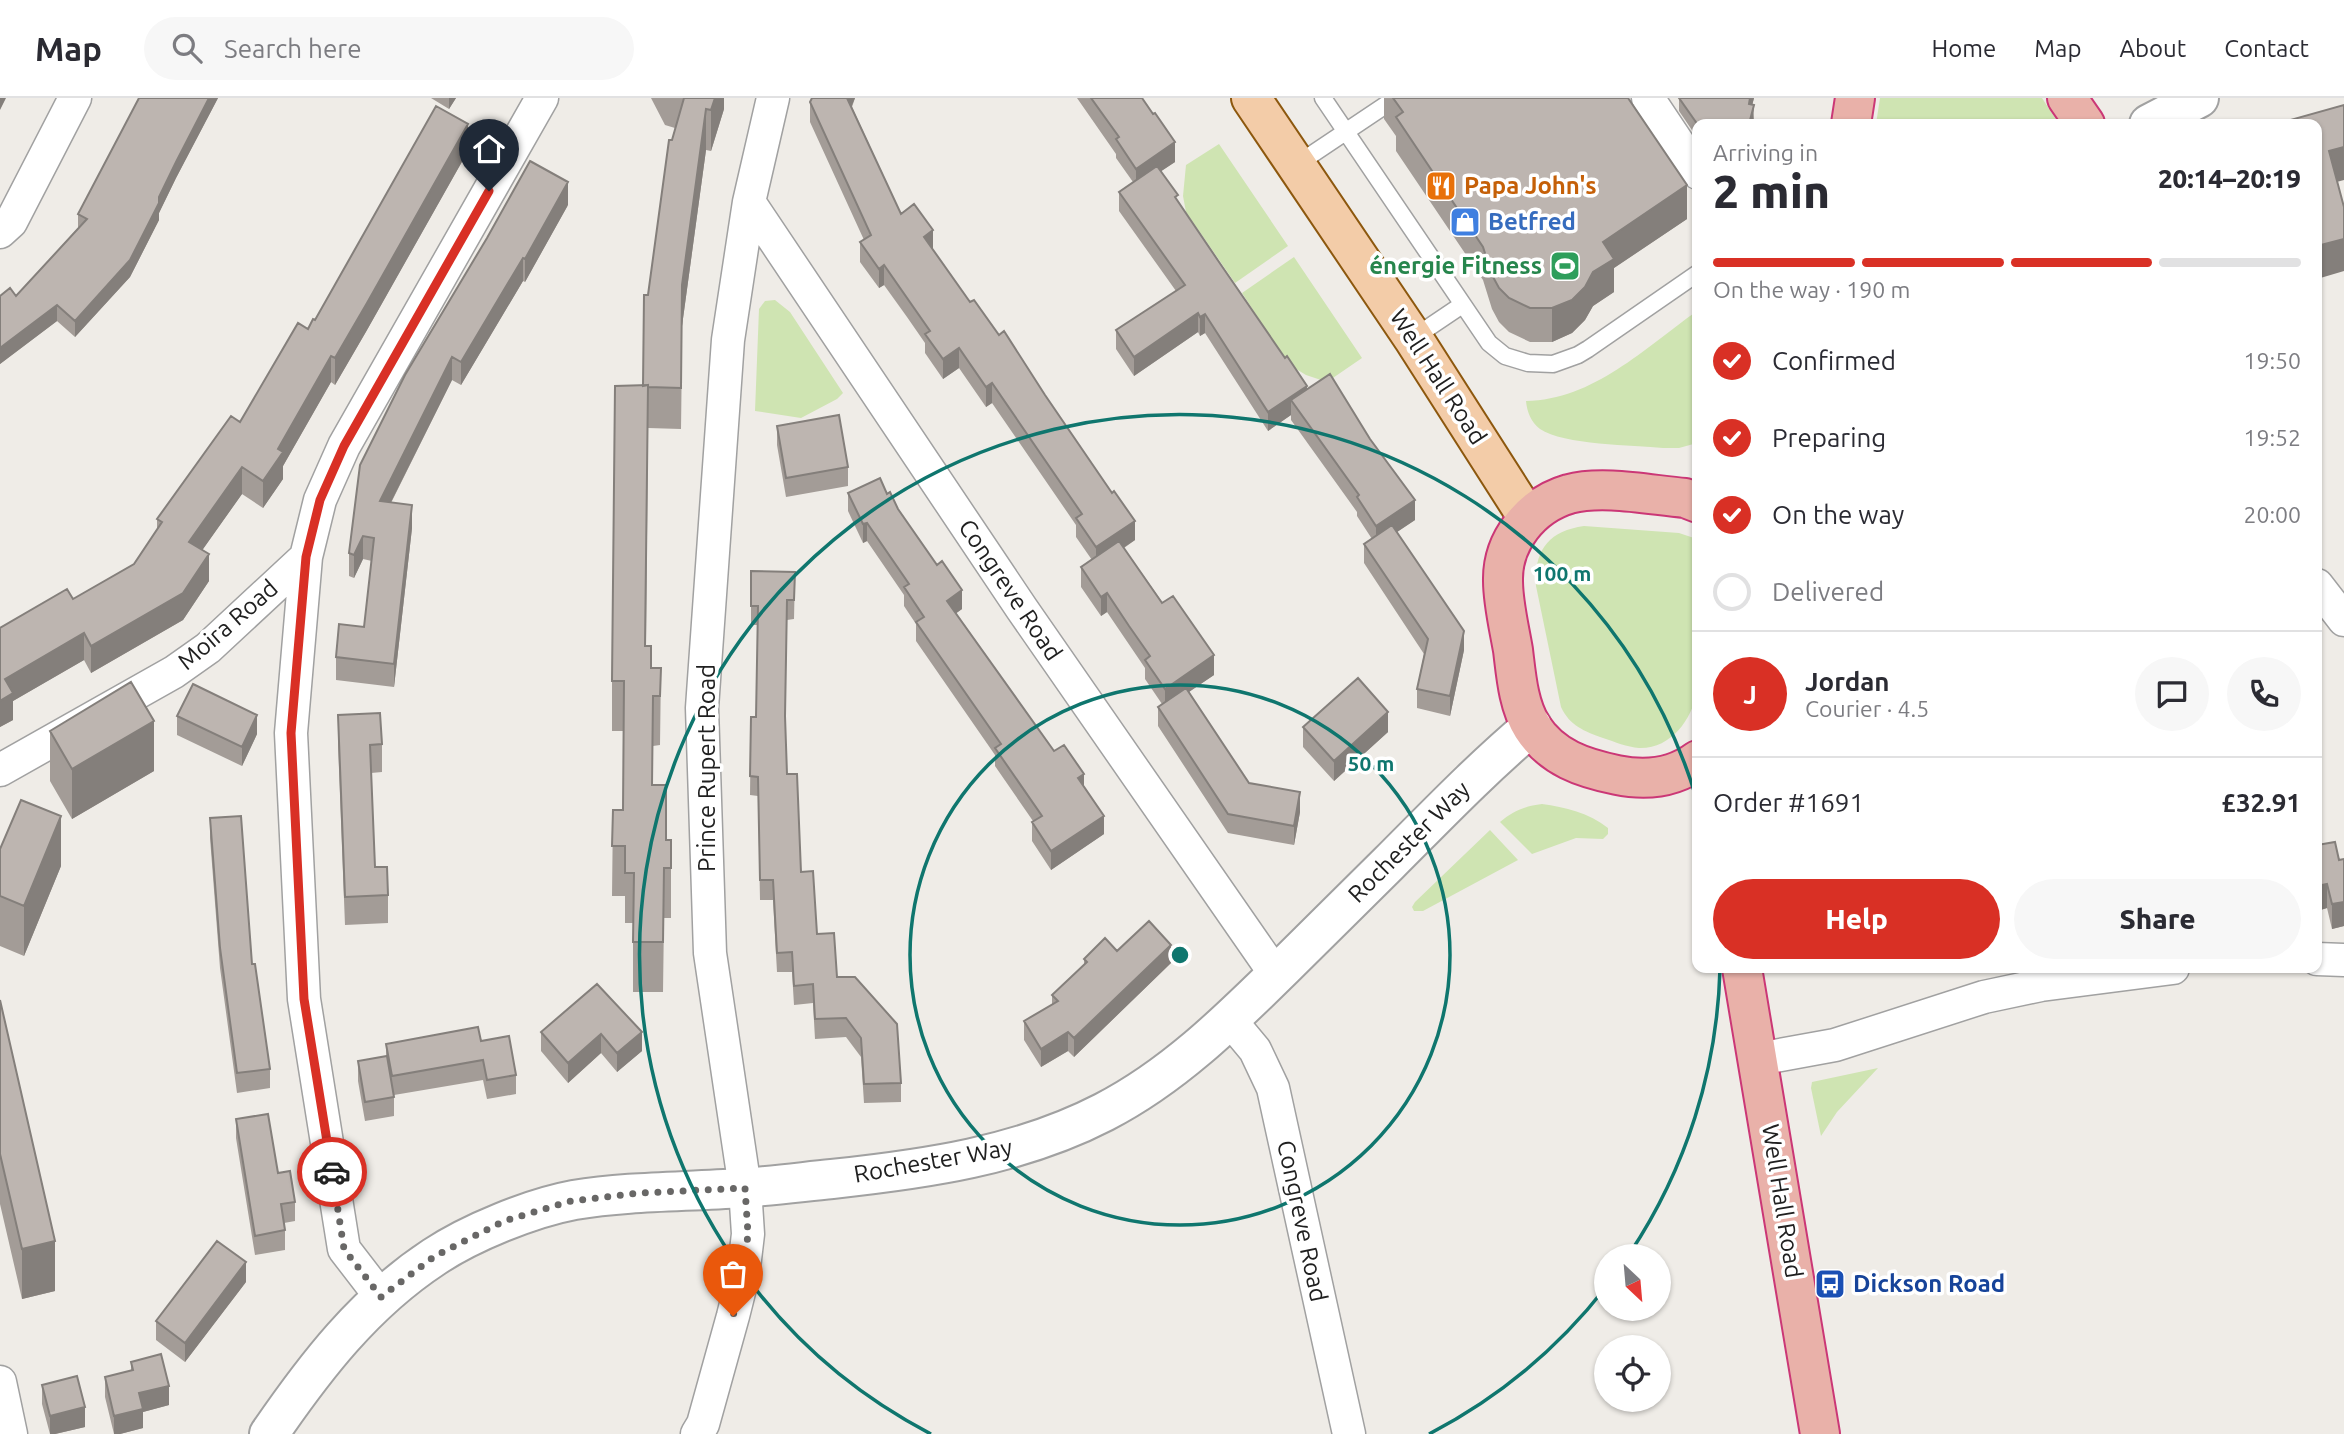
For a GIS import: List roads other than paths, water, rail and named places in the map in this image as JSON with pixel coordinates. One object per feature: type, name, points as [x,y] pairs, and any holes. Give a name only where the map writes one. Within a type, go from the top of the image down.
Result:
[{"type":"highway","points":[[1852,119],[1855,98]]},
{"type":"highway","points":[[2067,98],[2082,119]]},
{"type":"highway","points":[[1692,497],[1594,490],[1568,494],[1545,504],[1528,518],[1516,533],[1507,553],[1503,580],[1522,703],[1532,726],[1564,758],[1585,768],[1633,779],[1692,773]]},
{"type":"highway","name":"Well Hall Road","points":[[1743,973],[1820,1434]]},
{"type":"main road","name":"Well Hall Road","points":[[1251,98],[1413,338],[1528,518]]},
{"type":"street","points":[[0,232],[11,222],[75,98]]},
{"type":"street","points":[[381,1297],[344,1249],[304,999],[291,733],[306,557],[320,500],[344,446],[542,98]]},
{"type":"street","name":"Prince Rupert Road","points":[[708,1431],[743,1276],[748,1234],[745,1188],[710,953],[702,708],[728,340],[748,202],[773,98]]},
{"type":"street","points":[[1648,98],[1692,164]]},
{"type":"street","points":[[2159,119],[2199,98]]},
{"type":"street","name":"Congreve Road","points":[[748,202],[1022,609],[1276,975]]},
{"type":"street","name":"Moira Road","points":[[0,771],[208,648],[306,557]]},
{"type":"street","points":[[2322,591],[2344,620]]},
{"type":"street","name":"Rochester Way","points":[[269,1434],[304,1383],[344,1334],[381,1297],[435,1256],[504,1221],[571,1201],[640,1193],[745,1188],[908,1171],[986,1156],[1042,1138],[1104,1112],[1163,1077],[1230,1020],[1483,767],[1532,726]]},
{"type":"street","points":[[2322,960],[2344,960]]},
{"type":"street","points":[[1758,1059],[1835,1045],[1984,997],[2041,985],[2134,973]]},
{"type":"street","name":"Congreve Road","points":[[1230,1020],[1255,1051],[1273,1088],[1349,1434]]},
{"type":"street","points":[[0,1382],[11,1434]]},
{"type":"lane","points":[[1323,98],[1462,305],[1489,343],[1506,356],[1528,363],[1553,364],[1578,355],[1692,277]]},
{"type":"lane","points":[[1296,165],[1396,98]]},
{"type":"lane","points":[[1413,338],[1462,305]]},
{"type":"place","name":"Papa John's","points":[[1441,186]]},
{"type":"place","name":"Betfred","points":[[1465,222]]},
{"type":"place","name":"énergie Fitness","points":[[1565,266]]},
{"type":"place","name":"Dickson Road","points":[[1830,1284]]}]
